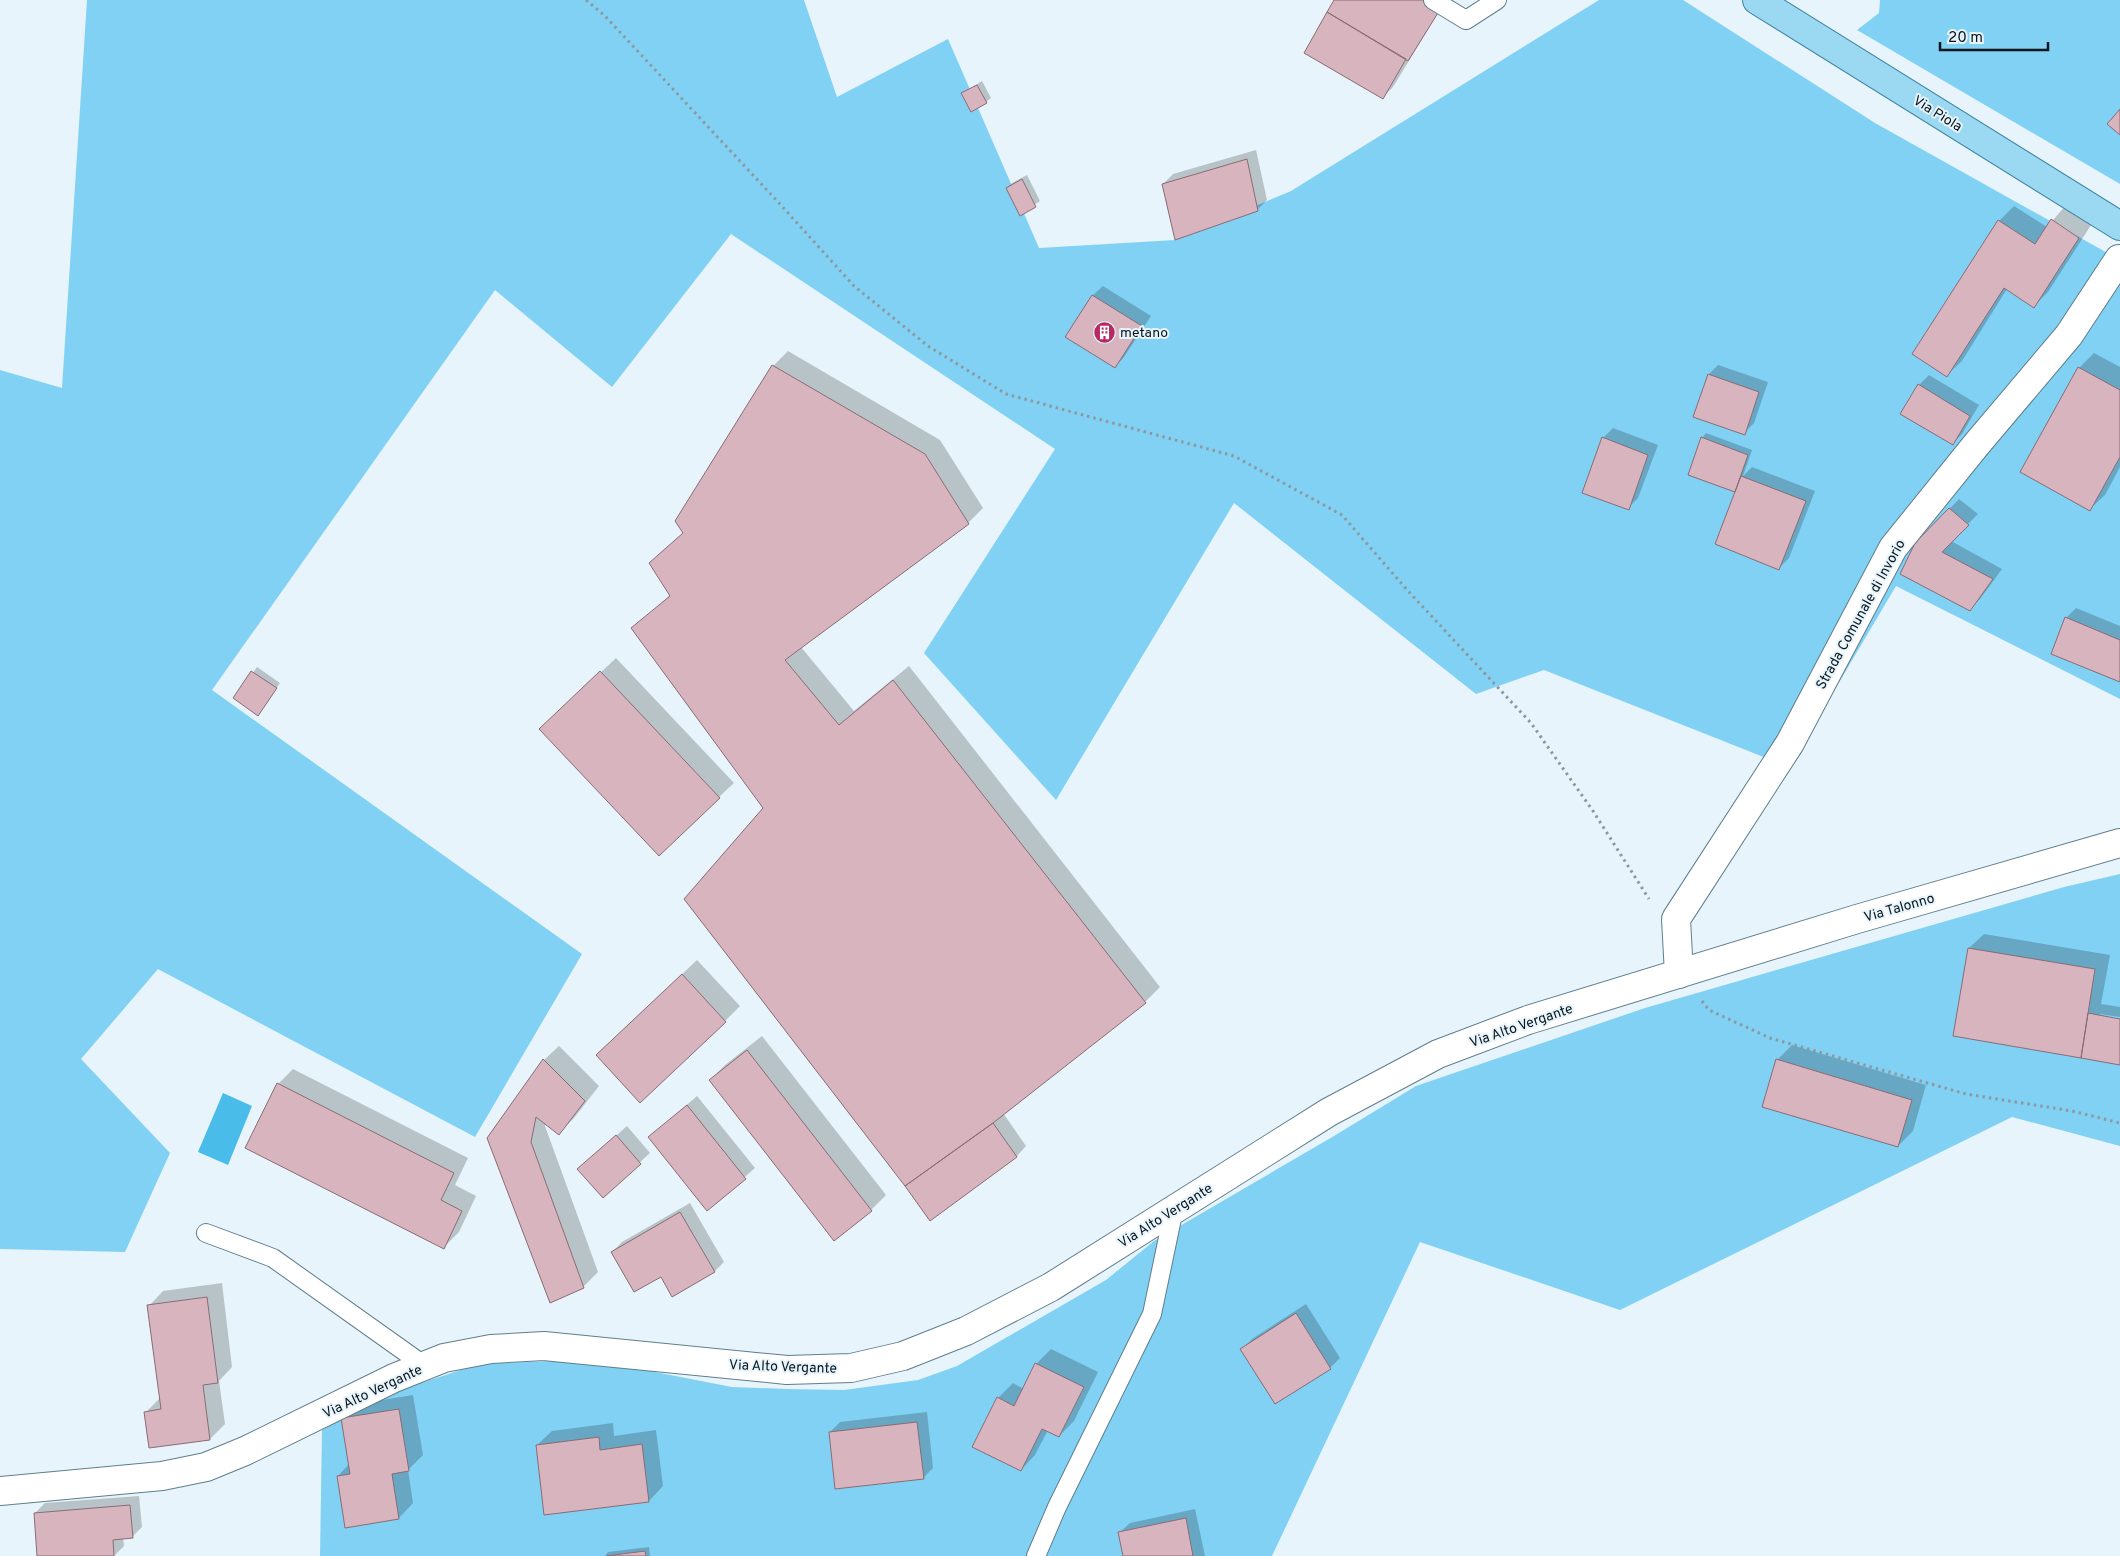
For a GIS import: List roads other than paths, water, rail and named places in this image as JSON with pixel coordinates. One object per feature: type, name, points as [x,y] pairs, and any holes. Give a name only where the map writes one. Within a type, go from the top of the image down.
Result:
[{"type":"main road","name":"Via Piola","points":[[1757,0],[2120,226]]},
{"type":"main road","name":"Strada Comunale di Invorio","points":[[1679,974],[1676,919],[1790,743],[1893,548],[1976,445],[2069,335],[2119,259]]},
{"type":"main road","name":"Via Talonno","points":[[1679,974],[1857,918],[2120,843]]},
{"type":"main road","name":"Via Alto Vergante","points":[[0,1492],[162,1476],[206,1467],[245,1452],[394,1378],[444,1358],[491,1349],[544,1346],[787,1370],[851,1368],[903,1356],[966,1331],[1051,1287],[1329,1112],[1438,1054],[1528,1020],[1679,974]]},
{"type":"lane","points":[[1433,0],[1466,20],[1497,0]]},
{"type":"lane","points":[[1036,1556],[1061,1498],[1152,1314],[1174,1209]]},
{"type":"lane","points":[[206,1233],[273,1258],[424,1366]]},
{"type":"place","name":"metano","points":[[1104,332]]}]
